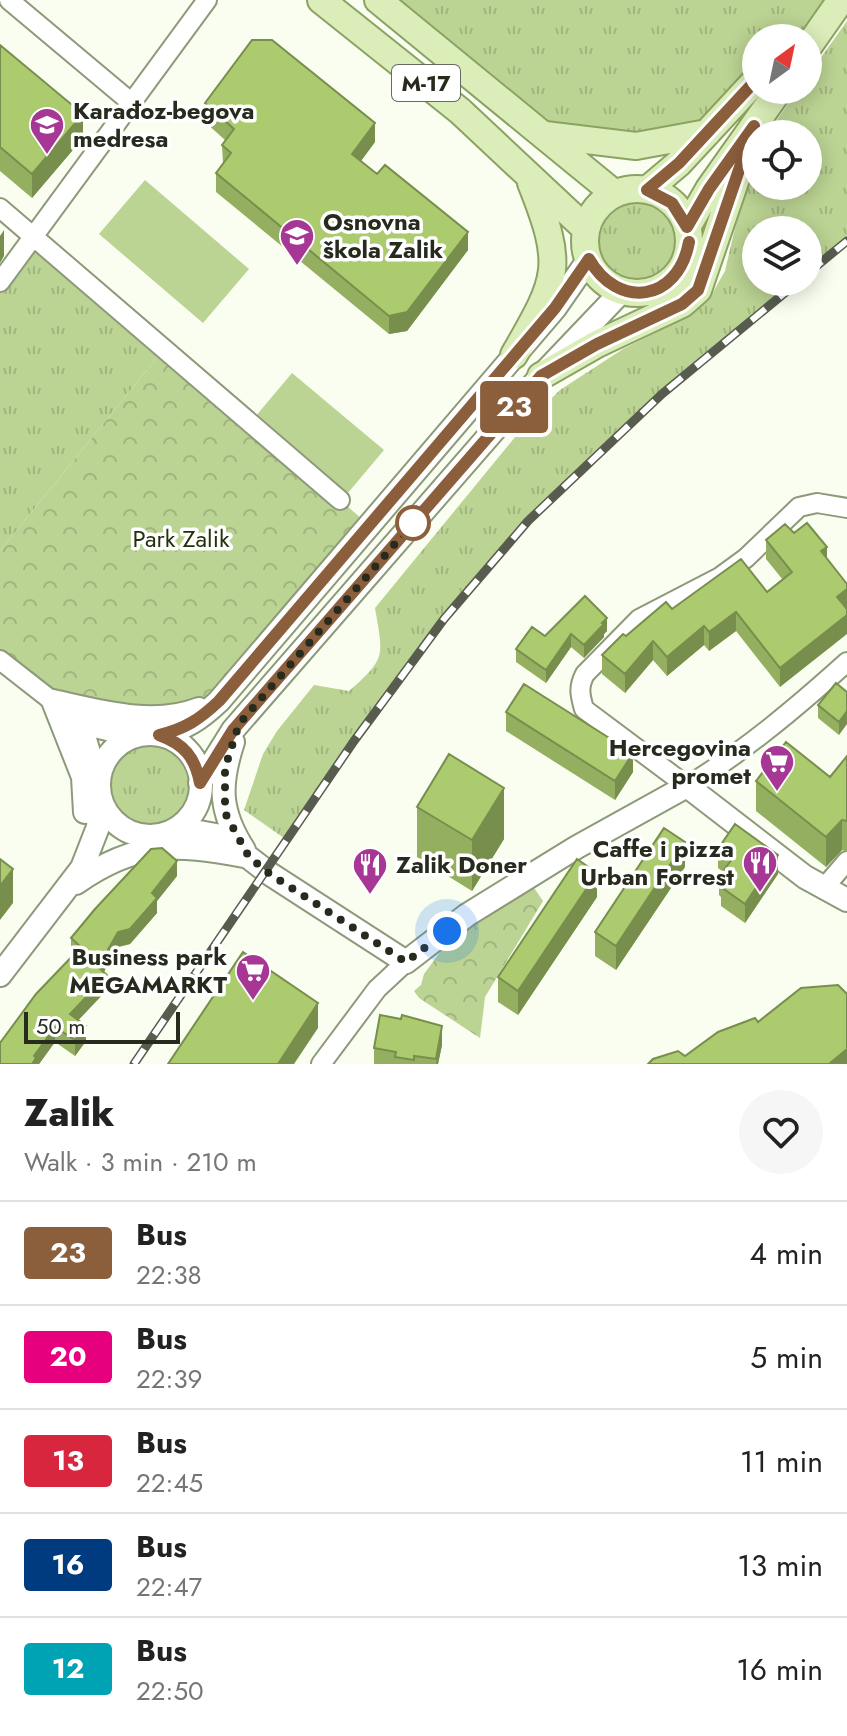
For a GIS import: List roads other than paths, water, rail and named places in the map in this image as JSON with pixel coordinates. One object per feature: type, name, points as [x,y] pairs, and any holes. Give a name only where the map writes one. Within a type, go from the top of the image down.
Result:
[{"type":"main road","name":"M-17","points":[[321,0],[460,111],[586,229]]},
{"type":"main road","name":"M-17","points":[[378,0],[615,194]]},
{"type":"main road","points":[[808,24],[830,0]]},
{"type":"main road","points":[[822,27],[841,0]]},
{"type":"main road","points":[[647,190],[742,95]]},
{"type":"main road","points":[[543,134],[636,146],[707,133]]},
{"type":"main road","points":[[687,227],[742,143]]},
{"type":"main road","points":[[541,376],[597,344],[682,304],[698,290],[742,161]]},
{"type":"main road","points":[[514,355],[546,300],[554,268],[552,242],[527,172]]},
{"type":"main road","points":[[630,189],[647,190],[672,203],[687,227],[689,242],[679,272],[668,283],[638,293],[622,291],[596,273],[585,244],[586,229],[592,215],[615,194],[630,189]]},
{"type":"street","points":[[9,0],[133,104]]},
{"type":"street","points":[[0,282],[207,0]]},
{"type":"street","points":[[0,208],[340,500]]},
{"type":"street","points":[[82,868],[98,827],[103,763],[112,750],[126,740],[180,730],[198,721],[219,701],[555,308],[589,259]]},
{"type":"street","points":[[0,975],[82,868],[105,851],[147,836],[163,834],[189,818],[215,757],[239,724],[541,376],[622,291]]},
{"type":"street","points":[[847,508],[817,503],[799,507],[746,558],[720,577],[639,619],[585,674],[580,685],[584,709],[823,889],[847,900]]},
{"type":"street","points":[[0,660],[83,725],[175,741],[188,751],[197,766],[200,787],[221,836]]},
{"type":"street","points":[[321,1064],[377,989],[406,962],[467,915],[577,847],[719,766],[777,722],[847,662]]},
{"type":"street","points":[[53,701],[111,714],[158,717],[183,715],[219,701]]},
{"type":"street","points":[[53,701],[83,777],[86,805],[83,837],[62,893]]},
{"type":"street","points":[[239,724],[225,768],[224,800],[225,813],[249,857]]},
{"type":"street","points":[[83,725],[106,811],[117,824],[147,836]]},
{"type":"street","points":[[177,828],[221,836],[270,874],[406,962]]},
{"type":"street","points":[[62,893],[100,867],[132,852],[174,847],[249,857]]},
{"type":"street","points":[[823,889],[847,861]]},
{"type":"railway","points":[[822,262],[847,241]]},
{"type":"railway","points":[[134,1064],[354,741],[444,619],[528,521],[662,394],[781,296]]},
{"type":"place","name":"Karađoz-begova medresa","points":[[47,156]]},
{"type":"place","name":"Osnovna škola Zalik","points":[[297,267]]},
{"type":"place","name":"Hercegovina promet","points":[[777,793]]},
{"type":"place","name":"Caffe i pizza Urban Forrest","points":[[760,894]]},
{"type":"place","name":"Zalik Doner","points":[[370,896]]},
{"type":"place","name":"Business park MEGAMARKT","points":[[253,1002]]},
{"type":"park label","name":"Park Zalik","points":[[181,539]]}]
